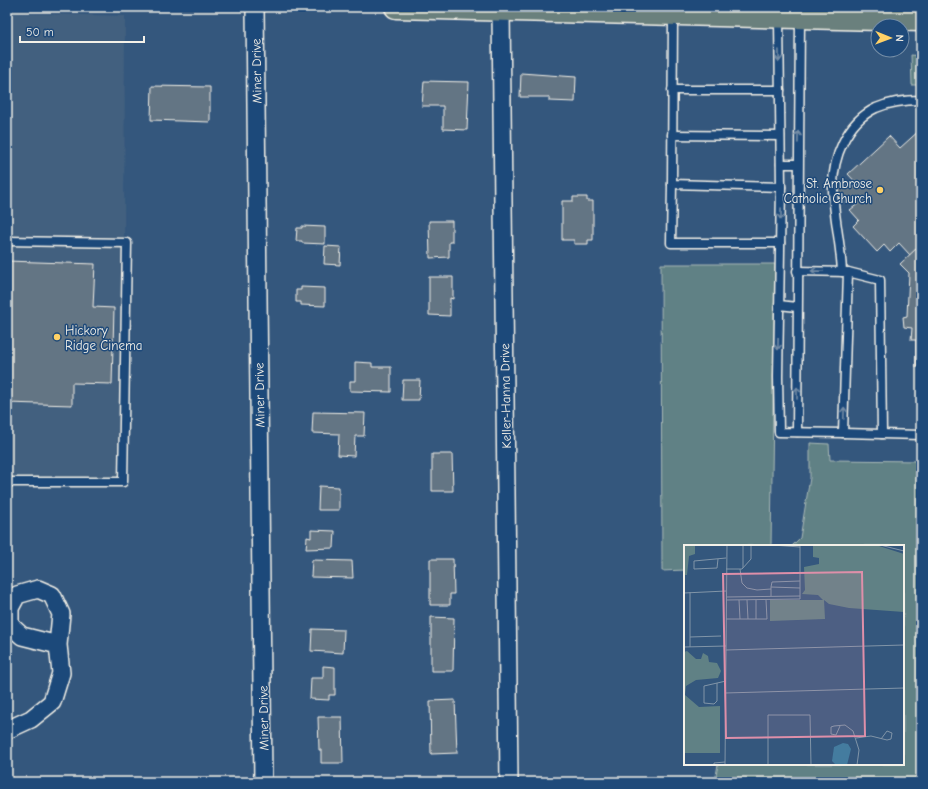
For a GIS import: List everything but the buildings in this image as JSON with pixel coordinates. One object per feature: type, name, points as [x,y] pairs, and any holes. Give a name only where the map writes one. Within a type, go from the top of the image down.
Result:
[{"type":"main road","points":[[396,7],[501,10],[524,9],[779,17],[800,17],[829,12],[921,20]]},
{"type":"street","name":"Miner Drive","points":[[255,7],[264,782]]},
{"type":"street","name":"Keller-Hanna Drive","points":[[501,10],[509,782]]},
{"type":"street","points":[[7,730],[31,719],[52,702],[61,674],[58,645]]},
{"type":"lane","points":[[673,14],[671,243],[780,243]]},
{"type":"lane","points":[[779,17],[781,164],[779,432],[921,435]]},
{"type":"lane","points":[[797,432],[800,17]]},
{"type":"lane","points":[[672,90],[780,90]]},
{"type":"lane","points":[[843,434],[845,272],[833,190],[834,170],[838,154],[848,134],[859,119],[876,108],[895,102],[921,100]]},
{"type":"lane","points":[[672,135],[780,136]]},
{"type":"lane","points":[[781,164],[798,164]]},
{"type":"lane","points":[[672,184],[781,187]]},
{"type":"lane","points":[[7,241],[127,243],[123,482],[7,482]]},
{"type":"lane","points":[[797,271],[845,272],[880,280],[882,434]]},
{"type":"lane","points":[[779,305],[797,307]]},
{"type":"shaded area","points":[[7,13],[125,16],[123,482],[7,482]]},
{"type":"green space","points":[[911,55],[921,56],[921,85],[912,85]]},
{"type":"green space","points":[[661,264],[775,264],[771,545],[684,545],[684,570],[662,571]]},
{"type":"green space","points":[[810,443],[829,444],[830,460],[921,461],[921,782],[715,782],[718,765],[904,765],[904,545],[793,545],[800,538],[810,478]]},
{"type":"place","name":"St. Ambrose Catholic Church","points":[[880,190]]},
{"type":"place","name":"Hickory Ridge Cinema","points":[[57,337]]}]
